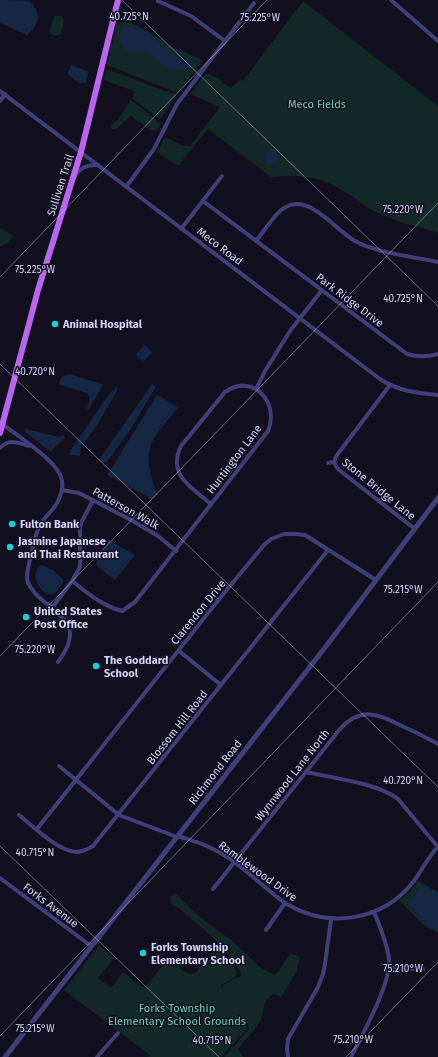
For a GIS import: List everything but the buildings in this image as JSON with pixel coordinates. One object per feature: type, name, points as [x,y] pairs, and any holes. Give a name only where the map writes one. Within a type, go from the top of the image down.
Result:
[{"type":"main road","name":"Sullivan Trail","points":[[0,433],[1,423],[44,268],[81,152],[118,0]]},
{"type":"street","points":[[391,0],[438,41]]},
{"type":"street","points":[[158,1],[192,16],[225,41]]},
{"type":"street","points":[[126,187],[154,149],[170,115],[177,104],[254,3]]},
{"type":"street","name":"Meco Road","points":[[0,91],[390,386],[438,396]]},
{"type":"street","points":[[0,101],[5,94]]},
{"type":"street","points":[[72,181],[84,167],[98,165]]},
{"type":"street","points":[[181,228],[222,176]]},
{"type":"street","name":"Park Ridge Drive","points":[[203,201],[407,354],[415,356],[431,356],[438,354]]},
{"type":"street","points":[[256,241],[278,213],[286,207],[294,204],[302,204],[316,210],[347,236],[367,246],[438,262]]},
{"type":"street","points":[[256,389],[278,349],[322,290]]},
{"type":"street","name":"Stone Bridge Lane","points":[[390,386],[337,455],[334,464],[339,470],[414,529]]},
{"type":"street","name":"Huntington Lane","points":[[72,581],[103,605],[122,612],[139,598],[268,431],[271,417],[270,409],[263,395],[252,387],[235,387],[225,392],[181,446],[177,455],[176,464],[181,478],[211,504]]},
{"type":"street","points":[[1,423],[32,446],[55,467],[61,477],[62,490],[58,502],[40,526],[36,537],[27,578],[28,583],[35,594],[64,619],[70,631],[69,646],[58,662]]},
{"type":"street","points":[[0,448],[6,443],[12,442],[32,446]]},
{"type":"street","name":"Stone Bridge Lane","points":[[328,463],[334,462]]},
{"type":"street","name":"Patterson Walk","points":[[62,490],[79,493],[151,531],[176,551]]},
{"type":"street","name":"Richmond Road","points":[[5,1057],[438,498]]},
{"type":"street","points":[[52,608],[72,581],[80,567],[80,528],[93,500]]},
{"type":"street","name":"Clarendon Drive","points":[[37,829],[220,598],[264,545],[271,539],[284,534],[305,536],[376,580]]},
{"type":"street","name":"Blossom Hill Road","points":[[19,815],[63,849],[76,852],[93,846],[328,550]]},
{"type":"street","points":[[178,651],[221,685]]},
{"type":"street","name":"Wynnwood Lane North","points":[[213,889],[344,724],[358,715],[374,714],[385,717],[438,744]]},
{"type":"street","name":"Ramblewood Drive","points":[[59,766],[119,815],[176,837],[178,836],[212,848],[234,863],[285,903],[311,915],[331,919],[351,918],[380,909],[399,896],[414,881],[438,846]]},
{"type":"street","points":[[306,772],[374,787],[392,795],[398,799],[438,846]]},
{"type":"street","name":"Forks Avenue","points":[[0,878],[91,946]]},
{"type":"street","points":[[266,930],[285,903]]},
{"type":"street","points":[[352,1057],[383,988],[389,968],[387,948],[374,912],[372,912]]},
{"type":"street","points":[[288,1057],[288,1038],[314,995],[322,974],[325,964],[331,919]]},
{"type":"street","points":[[389,968],[423,969]]},
{"type":"street","points":[[97,1057],[118,1033]]},
{"type":"green space","name":"Meco Fields","points":[[303,1],[438,106],[438,233],[399,221],[372,210],[336,186],[327,182],[301,176],[271,177],[208,129],[178,166],[157,152],[165,137],[184,146],[190,146],[220,107],[190,94],[205,74],[209,74],[220,79],[222,83],[231,88],[241,79],[243,81]]},
{"type":"green space","points":[[54,16],[62,16],[64,19],[61,34],[55,36],[51,34],[50,29]]},
{"type":"green space","points":[[117,22],[131,23],[148,31],[172,47],[203,60],[178,93],[107,65]]},
{"type":"green space","points":[[106,69],[176,95],[160,119],[133,99],[134,91],[104,80]]},
{"type":"green space","points":[[131,100],[161,124],[157,129],[152,131],[131,116],[116,129],[112,129],[111,125],[117,121]]},
{"type":"green space","points":[[0,228],[13,235],[8,243],[0,246]]},
{"type":"green space","points":[[418,881],[438,892],[438,933],[422,924],[399,900],[410,892]]},
{"type":"green space","name":"Forks Township Elementary School Grounds","points":[[175,893],[197,915],[231,940],[261,968],[275,975],[290,954],[300,956],[297,971],[281,997],[274,994],[267,999],[260,1021],[238,1049],[243,1057],[224,1057],[249,1029],[248,1025],[241,1022],[248,1028],[221,1057],[146,1057],[151,1056],[64,990],[99,945],[114,958],[98,978],[111,988],[123,972],[141,986],[146,986],[169,958],[184,971],[191,974],[195,973],[215,949],[215,941],[237,972],[236,976],[221,986],[225,995],[222,986],[233,979],[240,977],[241,972],[230,956],[211,936],[180,909],[172,905],[170,900],[171,896]]},
{"type":"water","points":[[0,0],[29,1],[37,11],[38,15],[37,23],[33,30],[27,35],[0,23]]},
{"type":"water","points":[[126,26],[146,31],[173,55],[188,61],[193,65],[180,70],[165,67],[149,52],[125,50],[119,40],[122,28]]},
{"type":"water","points":[[71,65],[87,71],[88,74],[86,83],[79,83],[67,74]]},
{"type":"water","points":[[268,151],[274,151],[278,155],[278,161],[274,165],[268,165],[264,161],[264,155]]},
{"type":"water","points":[[145,345],[152,352],[144,361],[138,358],[136,354]]},
{"type":"water","points":[[69,374],[103,385],[89,409],[87,409],[90,398],[87,393],[59,385],[61,377]]},
{"type":"water","points":[[152,384],[156,387],[130,430],[106,463],[99,460]]},
{"type":"water","points":[[117,387],[117,391],[97,425],[81,447],[80,456],[70,455],[70,451],[110,393]]},
{"type":"water","points":[[157,395],[178,408],[158,432],[150,446],[149,460],[151,475],[158,495],[152,499],[107,475]]},
{"type":"water","points":[[26,429],[59,437],[63,435],[65,438],[51,451],[24,431]]},
{"type":"water","points":[[109,540],[135,555],[115,580],[96,564]]},
{"type":"water","points":[[42,565],[53,570],[63,579],[63,583],[53,595],[44,592],[36,581],[36,572],[38,567]]},
{"type":"water","points":[[421,885],[438,893],[438,931],[428,926],[409,904]]},
{"type":"place","name":"Animal Hospital","points":[[55,324]]},
{"type":"place","name":"Fulton Bank","points":[[12,524]]},
{"type":"place","name":"Jasmine Japanese and Thai Restaurant","points":[[10,547]]},
{"type":"place","name":"United States Post Office","points":[[26,617]]},
{"type":"place","name":"The Goddard School","points":[[96,666]]},
{"type":"place","name":"Forks Township Elementary School","points":[[143,953]]}]
